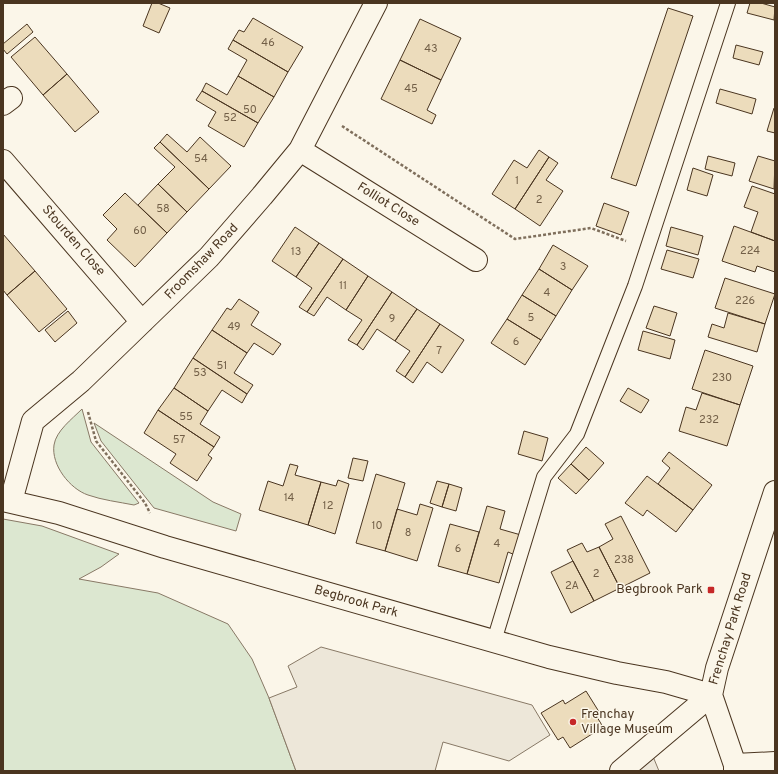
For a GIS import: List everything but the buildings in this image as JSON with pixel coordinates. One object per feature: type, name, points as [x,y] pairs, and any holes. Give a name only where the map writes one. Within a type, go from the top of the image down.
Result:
[{"type":"street","name":"Froomshaw Road","points":[[7,500],[33,422],[81,381],[209,257],[300,150],[376,3]]},
{"type":"street","name":"Folliot Close","points":[[300,150],[476,260]]},
{"type":"street","name":"Stourden Close","points":[[3,161],[142,322]]},
{"type":"street","name":"Frenchay Park Road","points":[[774,496],[717,668],[711,695],[735,768],[775,763]]},
{"type":"street","name":"Begbrook Park","points":[[7,500],[59,513],[165,547],[494,641],[617,674],[666,682],[711,695]]},
{"type":"street","points":[[621,771],[711,695]]},
{"type":"lane","points":[[494,641],[544,477],[577,434],[635,286],[728,3]]},
{"type":"path","points":[[320,111],[515,240],[592,228],[647,249]]},
{"type":"path","points":[[81,381],[96,441],[145,503],[165,547]]},
{"type":"green space","points":[[82,409],[91,442],[139,503],[134,505],[105,500],[88,495],[81,492],[63,475],[54,453],[55,440],[65,426]]},
{"type":"green space","points":[[94,423],[213,502],[241,514],[236,531],[154,508],[101,441]]},
{"type":"green space","points":[[3,519],[42,526],[119,554],[101,567],[79,579],[158,593],[228,624],[252,659],[269,698],[296,771],[3,771]]},
{"type":"shaded area","points":[[321,647],[532,705],[550,735],[509,761],[443,742],[435,771],[296,771],[269,698],[297,687],[288,666]]},
{"type":"shaded area","points":[[652,754],[659,771],[628,771]]},
{"type":"place","name":"Begbrook Park","points":[[711,590]]},
{"type":"place","name":"Frenchay Village Museum","points":[[573,722]]}]
